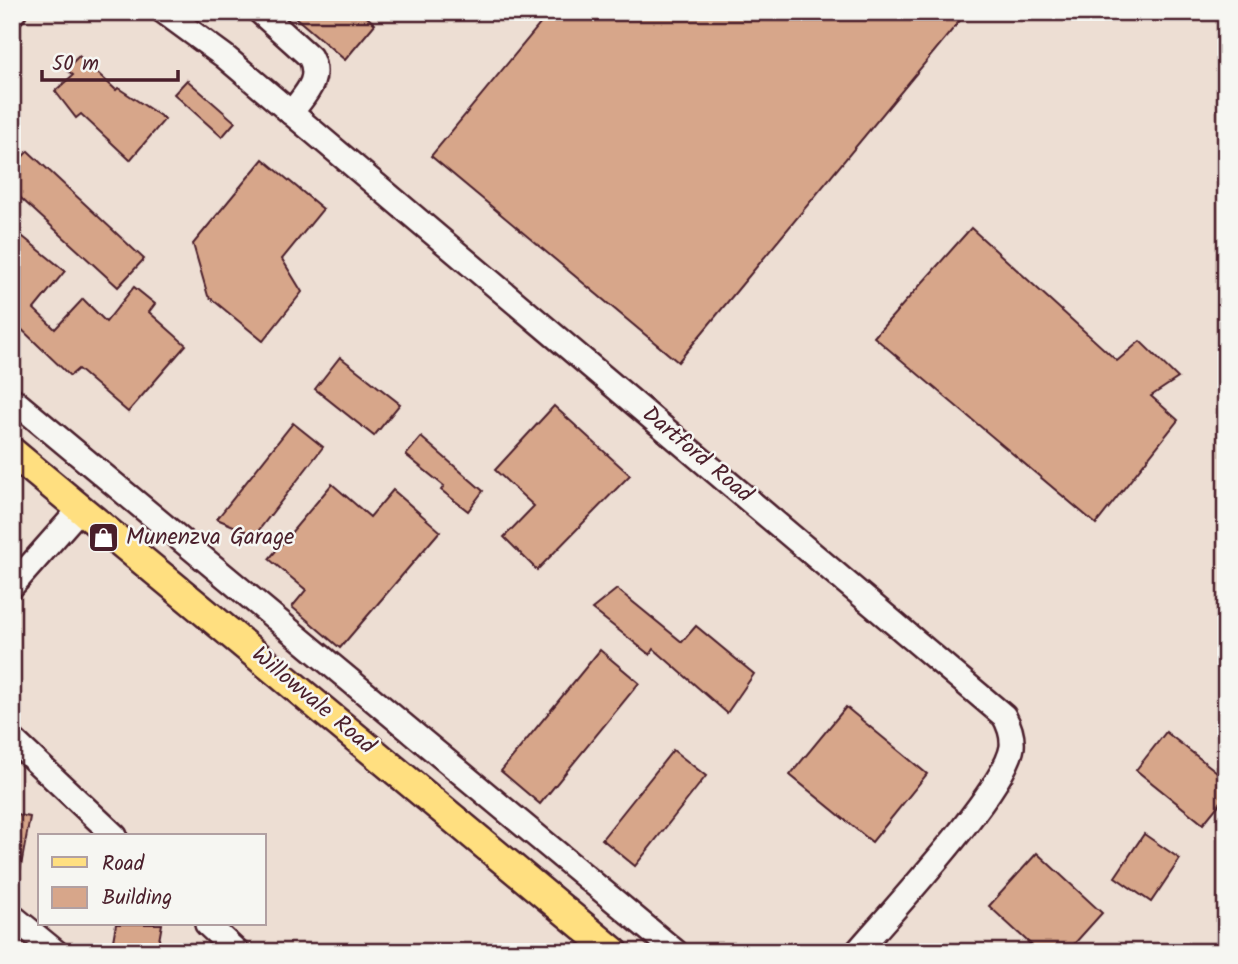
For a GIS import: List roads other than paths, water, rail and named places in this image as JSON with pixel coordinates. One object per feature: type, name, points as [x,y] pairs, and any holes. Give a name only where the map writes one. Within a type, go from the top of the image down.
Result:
[{"type":"main road","name":"Willowvale Road","points":[[12,452],[614,952]]},
{"type":"street","name":"Dartford Road","points":[[164,12],[224,56],[1004,716],[1010,729],[1012,747],[1000,774],[980,806],[857,952]]},
{"type":"street","points":[[260,12],[310,57],[315,66],[316,76],[291,113]]},
{"type":"street","points":[[12,399],[676,952]]},
{"type":"street","points":[[12,586],[81,508]]},
{"type":"street","points":[[12,739],[113,834]]},
{"type":"street","points":[[12,916],[57,952]]},
{"type":"street","points":[[209,926],[237,952]]},
{"type":"place","name":"Munenzva Garage","points":[[103,538]]}]
